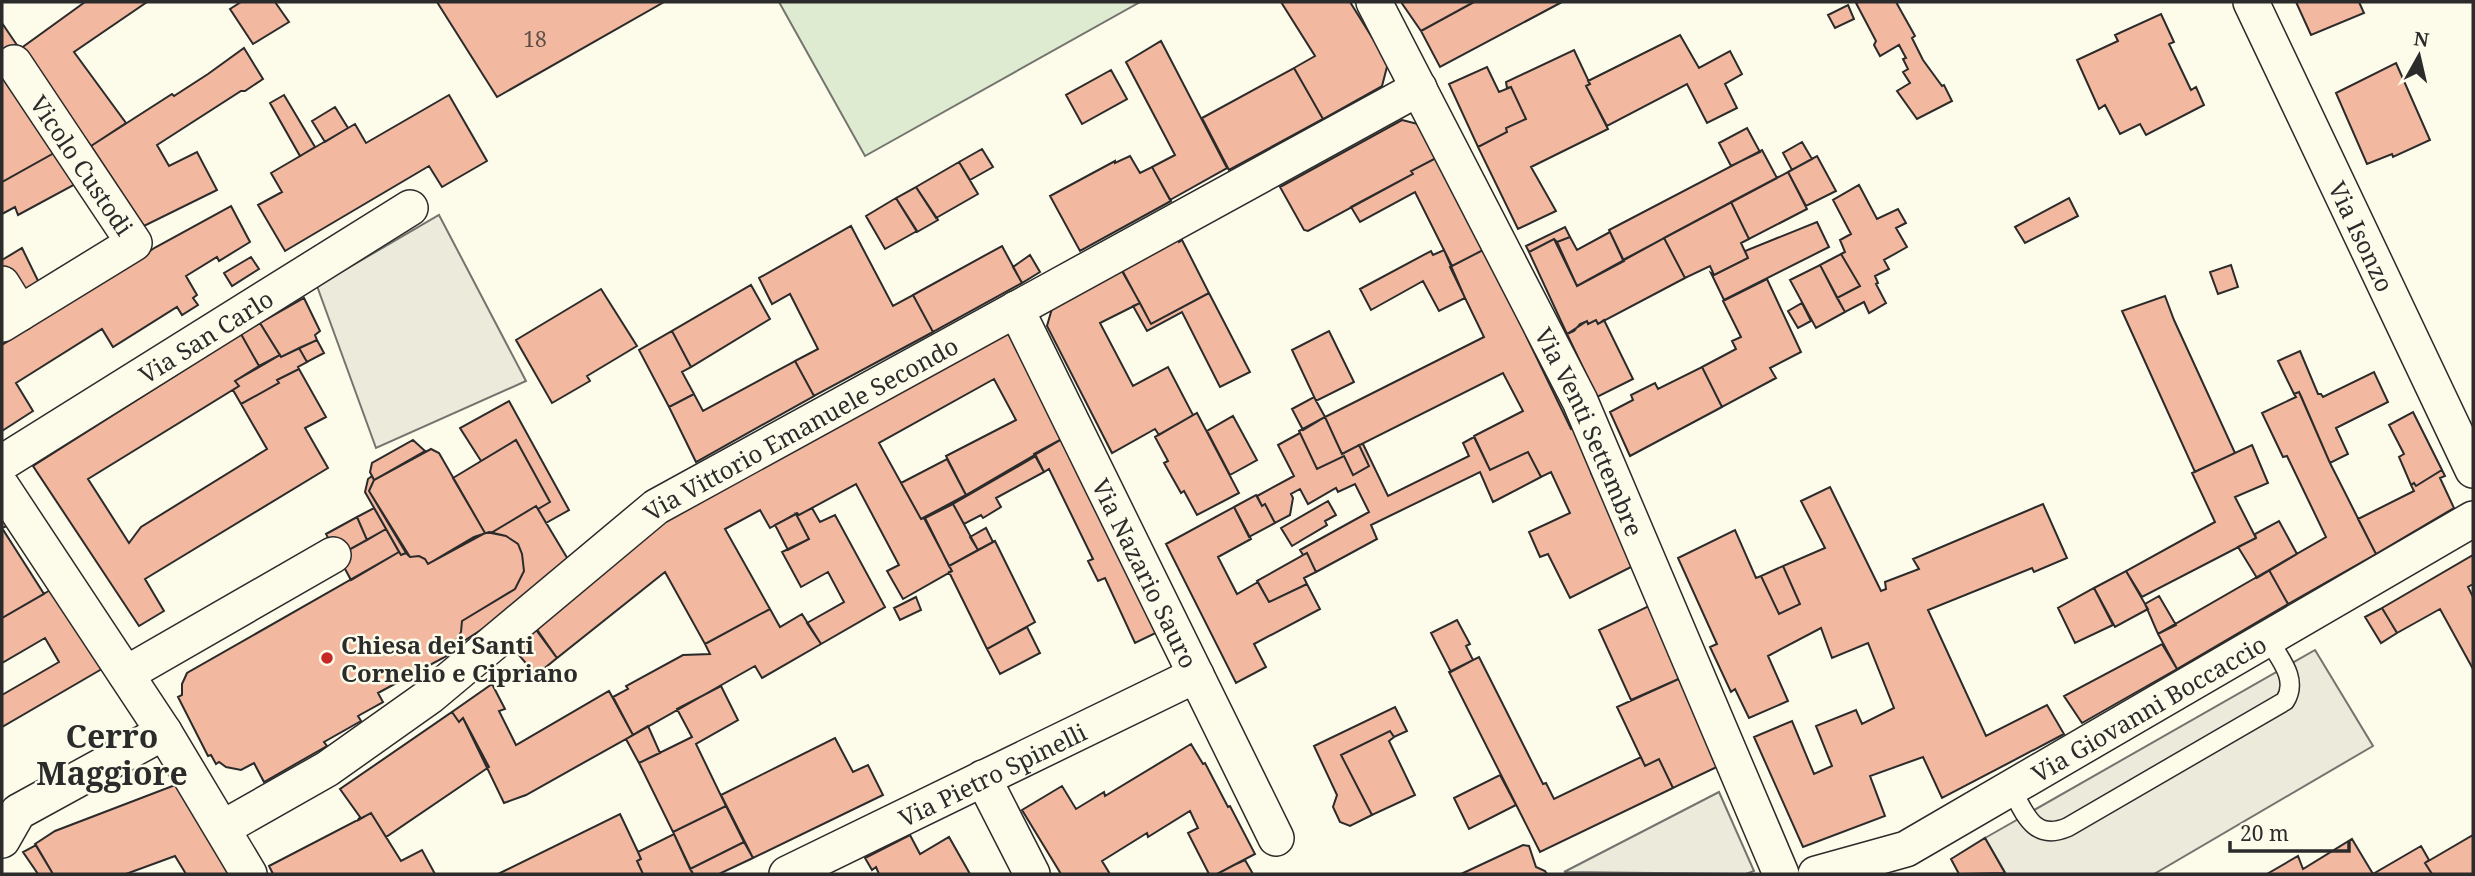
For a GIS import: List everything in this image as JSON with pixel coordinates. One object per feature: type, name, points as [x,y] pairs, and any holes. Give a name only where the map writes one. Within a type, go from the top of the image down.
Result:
[{"type":"street","name":"Via Venti Settembre","points":[[1374,2],[1580,401],[1782,874]]},
{"type":"street","name":"Via Isonzo","points":[[2251,2],[2473,470]]},
{"type":"street","name":"Vicolo Custodi","points":[[11,318],[134,243],[15,63]]},
{"type":"street","name":"Via Vittorio Emanuele Secondo","points":[[223,828],[327,769],[430,696],[656,507],[1419,88]]},
{"type":"street","name":"Via San Carlo","points":[[2,463],[410,208]]},
{"type":"street","points":[[2,284],[11,318]]},
{"type":"street","name":"Via Nazario Sauro","points":[[1016,309],[1276,838]]},
{"type":"street","points":[[2,487],[164,732],[249,874]]},
{"type":"street","name":"Via Giovanni Boccaccio","points":[[1816,874],[1906,849],[2473,519]]},
{"type":"street","points":[[126,674],[333,555]]},
{"type":"street","name":"Via Pietro Spinelli","points":[[787,874],[1196,675]]},
{"type":"street","points":[[2,840],[18,812],[164,732]]},
{"type":"street","points":[[983,778],[1032,874]]},
{"type":"lane","points":[[2011,788],[2034,826],[2043,832],[2056,832],[2092,813],[2285,701],[2290,694],[2291,683],[2268,639]]},
{"type":"green space","points":[[779,2],[1140,2],[865,156]]},
{"type":"shaded area","points":[[439,215],[526,381],[376,448],[317,286]]},
{"type":"shaded area","points":[[2315,650],[2373,746],[2154,874],[2006,874],[1985,838]]},
{"type":"shaded area","points":[[1719,792],[1754,871],[1746,874],[1564,872]]},
{"type":"building","points":[[85,2],[147,2],[74,52],[126,123],[91,146],[20,49]]},
{"type":"building","points":[[241,2],[275,2],[289,22],[253,44],[230,9]]},
{"type":"building","points":[[437,2],[664,2],[497,97]]},
{"type":"building","points":[[1281,2],[1350,2],[1388,63],[1382,86],[1323,119],[1294,68],[1315,56]]},
{"type":"building","points":[[1401,2],[1474,2],[1421,31]]},
{"type":"building","points":[[1474,2],[1562,2],[1440,67],[1421,31]]},
{"type":"building","points":[[1896,2],[1915,36],[1912,38],[1923,60],[1942,86],[1944,85],[1952,101],[1917,119],[1897,91],[1910,83],[1903,72],[1908,69],[1903,59],[1906,58],[1899,45],[1880,56],[1874,45],[1876,41],[1856,3]]},
{"type":"building","points":[[2296,2],[2359,2],[2364,13],[2311,35]]},
{"type":"building","points":[[1848,5],[1854,19],[1835,28],[1828,15]]},
{"type":"building","points":[[2161,14],[2174,42],[2169,44],[2191,90],[2196,87],[2204,105],[2146,135],[2140,124],[2120,134],[2105,105],[2099,109],[2077,60],[2118,41],[2115,35]]},
{"type":"building","points":[[2,23],[21,51],[2,65]]},
{"type":"building","points":[[1680,35],[1699,68],[1730,51],[1742,74],[1725,84],[1737,108],[1707,123],[1687,84],[1607,126],[1586,86],[1590,84],[1588,81]]},
{"type":"building","points":[[1161,41],[1227,168],[1170,200],[1152,167],[1175,155],[1126,62]]},
{"type":"building","points":[[244,48],[263,79],[157,145],[169,166],[197,152],[217,190],[144,226],[91,146],[172,94],[174,96]]},
{"type":"building","points":[[1574,50],[1590,84],[1586,86],[1608,129],[1531,167],[1556,211],[1518,229],[1478,147],[1507,132],[1506,128],[1526,119],[1506,82]]},
{"type":"building","points":[[2396,63],[2430,140],[2393,157],[2392,154],[2367,164],[2336,93]]},
{"type":"building","points":[[1487,67],[1499,92],[1511,87],[1526,119],[1506,128],[1507,132],[1478,147],[1449,84]]},
{"type":"building","points":[[1294,68],[1323,119],[1229,170],[1202,118]]},
{"type":"building","points":[[1111,70],[1127,99],[1082,124],[1066,95]]},
{"type":"building","points":[[2,72],[63,148],[2,182]]},
{"type":"building","points":[[284,95],[315,147],[300,156],[270,103]]},
{"type":"building","points":[[449,95],[487,161],[442,187],[429,166],[285,251],[258,205],[282,192],[271,173],[355,124],[366,143]]},
{"type":"building","points":[[335,107],[348,128],[325,142],[312,121]]},
{"type":"building","points":[[1402,120],[1422,125],[1438,157],[1411,171],[1413,174],[1308,231],[1304,230],[1280,187]]},
{"type":"building","points":[[1747,128],[1760,152],[1731,166],[1719,143]]},
{"type":"building","points":[[1802,142],[1812,159],[1792,170],[1783,153]]},
{"type":"building","points":[[63,148],[83,180],[18,215],[15,207],[2,214],[2,182]]},
{"type":"building","points":[[982,149],[993,167],[970,180],[959,162]]},
{"type":"building","points":[[1762,150],[1777,178],[1623,260],[1609,230]]},
{"type":"building","points":[[1130,156],[1140,173],[1152,167],[1171,201],[1080,251],[1050,196],[1115,161]]},
{"type":"building","points":[[1817,156],[1836,191],[1806,206],[1788,172]]},
{"type":"building","points":[[1438,157],[1489,247],[1452,266],[1415,192],[1360,222],[1351,207],[1413,174],[1411,171]]},
{"type":"building","points":[[959,162],[978,194],[936,218],[916,187]]},
{"type":"building","points":[[1788,172],[1807,209],[1749,239],[1731,202]]},
{"type":"building","points":[[1859,185],[1877,219],[1898,209],[1906,223],[1896,228],[1907,247],[1884,260],[1889,269],[1875,276],[1886,303],[1869,313],[1864,302],[1845,312],[1837,298],[1860,286],[1841,254],[1845,252],[1840,240],[1851,234],[1833,200]]},
{"type":"building","points":[[916,187],[938,220],[917,232],[896,198]]},
{"type":"building","points":[[896,198],[917,231],[885,249],[866,216]]},
{"type":"building","points":[[2069,198],[2078,216],[2025,243],[2015,227]]},
{"type":"building","points":[[1731,202],[1749,239],[1741,243],[1748,258],[1714,275],[1710,266],[1685,278],[1664,238]]},
{"type":"building","points":[[231,206],[250,242],[219,261],[217,257],[186,276],[197,295],[193,298],[198,305],[182,315],[177,307],[113,347],[102,329],[16,383],[33,411],[2,431],[2,345],[156,247]]},
{"type":"building","points":[[1817,222],[1829,247],[1724,300],[1711,273],[1714,275],[1748,258],[1745,251]]},
{"type":"building","points":[[851,226],[893,306],[913,295],[933,332],[814,396],[795,361],[818,349],[790,294],[772,304],[759,278]]},
{"type":"building","points":[[1565,227],[1570,237],[1557,242],[1554,239],[1529,252],[1526,246]]},
{"type":"building","points":[[1610,232],[1624,261],[1577,286],[1557,242],[1570,237],[1577,250]]},
{"type":"building","points":[[1664,238],[1685,278],[1598,324],[1596,320],[1588,324],[1587,321],[1567,334],[1529,252],[1554,239],[1577,286]]},
{"type":"building","points":[[1182,240],[1209,293],[1151,324],[1122,270]]},
{"type":"building","points":[[1002,246],[1022,283],[933,332],[913,295]]},
{"type":"building","points":[[1489,247],[1519,321],[1594,471],[1591,473],[1635,565],[1570,598],[1548,554],[1540,557],[1529,532],[1570,513],[1551,472],[1541,477],[1528,452],[1490,470],[1474,436],[1523,411],[1503,373],[1342,454],[1325,417],[1484,337],[1450,267]]},
{"type":"building","points":[[22,248],[43,291],[23,304],[2,266],[2,260]]},
{"type":"building","points":[[1444,250],[1465,298],[1439,311],[1423,281],[1371,310],[1360,289],[1431,251],[1433,255]]},
{"type":"building","points":[[1841,254],[1860,286],[1837,298],[1820,265]]},
{"type":"building","points":[[1030,255],[1040,272],[1022,283],[1013,267]]},
{"type":"building","points":[[251,257],[259,269],[232,286],[224,273]]},
{"type":"building","points":[[1118,264],[1140,303],[1100,323],[1133,386],[1168,367],[1193,415],[1159,435],[1155,429],[1112,453],[1047,326],[1055,298]]},
{"type":"building","points":[[1820,265],[1845,312],[1816,328],[1790,280]]},
{"type":"building","points":[[2231,265],[2238,287],[2218,294],[2210,272]]},
{"type":"building","points":[[1767,279],[1801,352],[1770,368],[1776,378],[1722,407],[1702,367],[1736,349],[1732,341],[1741,337],[1723,301]]},
{"type":"building","points":[[751,285],[770,319],[691,367],[672,331]]},
{"type":"building","points":[[601,289],[637,346],[587,376],[590,381],[552,403],[516,340]]},
{"type":"building","points":[[1209,293],[1250,372],[1220,387],[1182,312],[1147,331],[1133,306],[1140,303],[1151,324]]},
{"type":"building","points":[[2165,296],[2235,453],[2195,472],[2122,311]]},
{"type":"building","points":[[304,298],[320,331],[315,335],[317,340],[281,357],[260,323]]},
{"type":"building","points":[[1802,303],[1811,321],[1798,328],[1788,311]]},
{"type":"building","points":[[1596,320],[1598,324],[1604,320],[1633,379],[1597,397],[1567,334],[1580,324]]},
{"type":"building","points":[[260,323],[280,355],[259,366],[241,334]]},
{"type":"building","points":[[1009,323],[1067,436],[966,495],[946,456],[1016,420],[994,379],[879,443],[952,571],[903,599],[887,571],[899,565],[856,484],[770,528],[760,510],[725,529],[770,609],[705,644],[665,572],[557,658],[531,623],[674,511]]},
{"type":"building","points":[[672,331],[691,367],[682,372],[694,394],[669,407],[639,350]]},
{"type":"building","points":[[1329,331],[1354,382],[1316,401],[1292,350]]},
{"type":"building","points":[[241,334],[259,366],[235,381],[239,386],[88,479],[129,543],[141,527],[267,449],[241,404],[299,369],[326,417],[305,428],[328,468],[145,579],[164,611],[139,626],[33,466]]},
{"type":"building","points":[[317,340],[324,353],[307,362],[299,348]]},
{"type":"building","points":[[299,348],[307,362],[277,380],[279,383],[241,404],[233,390],[239,386],[235,381],[280,355],[281,357]]},
{"type":"building","points":[[2300,351],[2318,394],[2323,397],[2374,372],[2388,402],[2336,428],[2348,454],[2330,463],[2299,392],[2294,394],[2278,361]]},
{"type":"building","points":[[795,361],[814,396],[696,462],[669,407],[694,394],[703,411]]},
{"type":"building","points":[[1702,367],[1722,407],[1630,456],[1610,412],[1633,400],[1631,395],[1655,383],[1658,389]]},
{"type":"building","points":[[2299,392],[2330,463],[2376,554],[2288,604],[2269,570],[2326,537],[2287,456],[2283,457],[2262,413],[2296,397],[2294,394]]},
{"type":"building","points":[[1314,397],[1325,417],[1303,430],[1292,409]]},
{"type":"building","points":[[509,401],[569,510],[546,523],[538,509],[550,502],[516,440],[481,461],[460,428]]},
{"type":"building","points":[[2413,412],[2442,470],[2416,486],[2414,483],[2411,485],[2399,457],[2404,454],[2389,425]]},
{"type":"building","points":[[1197,413],[1239,493],[1197,515],[1164,463],[1168,461],[1155,437]]},
{"type":"building","points":[[1233,416],[1257,460],[1230,475],[1207,431]]},
{"type":"building","points":[[1325,417],[1342,454],[1359,445],[1369,466],[1353,475],[1344,456],[1317,469],[1299,431]]},
{"type":"building","points":[[1300,433],[1317,469],[1344,456],[1353,475],[1369,466],[1359,445],[1363,444],[1388,496],[1469,456],[1463,443],[1474,437],[1490,470],[1528,452],[1541,477],[1493,502],[1480,472],[1371,525],[1377,539],[1316,572],[1307,553],[1303,555],[1300,550],[1369,512],[1355,484],[1338,492],[1336,488],[1308,504],[1300,489],[1291,494],[1293,498],[1290,515],[1275,523],[1265,504],[1262,506],[1257,496],[1294,476],[1278,445]]},
{"type":"building","points":[[1067,436],[1166,628],[1135,643],[1105,578],[1098,581],[1088,561],[1093,559],[1049,469],[1044,472],[1034,454]]},
{"type":"building","points":[[413,440],[425,451],[374,480],[370,472],[372,463]]},
{"type":"building","points":[[516,440],[550,502],[538,509],[536,506],[491,533],[485,533],[453,478]]},
{"type":"building","points":[[2252,445],[2268,483],[2235,497],[2256,538],[2142,597],[2126,571],[2215,522],[2192,473]]},
{"type":"building","points":[[431,449],[439,453],[485,533],[428,564],[419,556],[410,557],[369,491],[374,480]]},
{"type":"building","points":[[1036,456],[1044,472],[996,498],[1001,507],[983,518],[981,515],[964,524],[953,504]]},
{"type":"building","points":[[947,459],[966,495],[921,519],[901,483]]},
{"type":"building","points":[[2442,470],[2445,476],[2440,478],[2454,508],[2376,554],[2358,519],[2414,491],[2411,485],[2414,483],[2416,486]]},
{"type":"building","points":[[372,476],[374,480],[369,491],[406,553],[401,555],[365,492],[368,479]]},
{"type":"building","points":[[1830,487],[1881,591],[1886,589],[1885,582],[1919,569],[1913,559],[2043,504],[2067,558],[2034,572],[2032,568],[1928,610],[1986,736],[2047,705],[2064,734],[1942,798],[1923,757],[1870,776],[1885,816],[1803,847],[1754,737],[1792,721],[1814,774],[1832,766],[1816,726],[1856,710],[1862,724],[1894,708],[1868,643],[1832,658],[1821,628],[1768,656],[1788,701],[1749,718],[1735,689],[1731,692],[1710,647],[1717,644],[1678,558],[1735,530],[1756,578],[1761,576],[1779,614],[1800,604],[1783,566],[1825,548],[1801,501]]},
{"type":"building","points":[[1256,495],[1262,506],[1265,504],[1275,523],[1249,537],[1234,507]]},
{"type":"building","points":[[1328,501],[1336,515],[1325,521],[1327,525],[1292,546],[1281,528]]},
{"type":"building","points":[[953,504],[978,550],[949,566],[925,518]]},
{"type":"building","points":[[536,506],[572,566],[515,608],[453,648],[452,645],[458,642],[456,640],[461,632],[462,621],[515,589],[524,571],[518,544],[506,536],[491,533]]},
{"type":"building","points":[[1234,507],[1251,539],[1218,557],[1237,594],[1258,582],[1269,602],[1307,584],[1320,609],[1254,644],[1266,667],[1236,683],[1166,544]]},
{"type":"building","points":[[374,508],[386,529],[367,540],[357,517]]},
{"type":"building","points":[[812,508],[820,522],[835,515],[885,607],[821,644],[807,623],[844,602],[828,572],[801,587],[782,552],[809,539],[796,514]]},
{"type":"building","points":[[796,514],[809,539],[788,550],[775,525]]},
{"type":"building","points":[[357,517],[367,540],[338,556],[326,534]]},
{"type":"building","points":[[2279,521],[2297,554],[2257,578],[2238,547]]},
{"type":"building","points":[[2,528],[44,594],[2,618]]},
{"type":"building","points":[[986,528],[993,542],[978,550],[970,537]]},
{"type":"building","points":[[386,529],[399,552],[351,580],[338,556]]},
{"type":"building","name":"Chiesa dei Santi Cornelio e Cipriano","points":[[489,532],[506,536],[518,544],[524,571],[515,589],[462,621],[461,632],[456,640],[458,642],[452,645],[456,651],[378,693],[383,702],[358,716],[361,721],[324,742],[327,746],[264,782],[254,763],[241,770],[226,767],[219,762],[216,764],[211,755],[208,756],[178,697],[182,695],[182,684],[187,673],[399,552],[410,557],[419,556],[428,564],[474,537]]},
{"type":"building","points":[[995,541],[1035,622],[987,649],[949,572],[952,571],[949,566]]},
{"type":"building","points":[[1307,553],[1316,572],[1304,578],[1307,584],[1269,602],[1257,581]]},
{"type":"building","points":[[2473,555],[2473,584],[2468,587],[2473,597],[2473,669],[2440,609],[2397,633],[2382,608]]},
{"type":"building","points":[[1783,566],[1800,604],[1779,614],[1761,576]]},
{"type":"building","points":[[2269,570],[2288,604],[2177,669],[2158,634]]},
{"type":"building","points":[[2126,571],[2148,609],[2115,627],[2094,588]]},
{"type":"building","points":[[59,585],[107,666],[2,727],[2,695],[59,662],[45,638],[2,663],[2,618]]},
{"type":"building","points":[[2094,588],[2113,625],[2075,643],[2058,608]]},
{"type":"building","points":[[2159,596],[2176,625],[2158,634],[2145,604]]},
{"type":"building","points":[[916,597],[921,610],[900,620],[894,608]]},
{"type":"building","points":[[1655,603],[1683,677],[1631,700],[1599,630]]},
{"type":"building","points":[[2382,608],[2397,633],[2381,643],[2365,617]]},
{"type":"building","points":[[770,609],[780,627],[802,614],[821,644],[762,678],[755,666],[633,735],[613,697],[628,689],[626,686],[683,655],[710,654],[705,644]]},
{"type":"building","points":[[1457,620],[1470,644],[1466,646],[1473,660],[1451,672],[1431,633]]},
{"type":"building","points":[[531,621],[557,658],[536,675],[507,641]]},
{"type":"building","points":[[1027,627],[1040,653],[1000,674],[987,649]]},
{"type":"building","points":[[2162,644],[2177,669],[2082,723],[2064,696]]},
{"type":"building","points":[[1479,657],[1543,784],[1546,783],[1554,799],[1641,757],[1645,766],[1659,759],[1673,788],[1540,852],[1449,672]]},
{"type":"building","points":[[1683,677],[1723,764],[1673,788],[1659,759],[1645,766],[1617,707]]},
{"type":"building","points":[[492,684],[505,709],[499,711],[516,745],[609,691],[633,735],[526,795],[504,803],[463,718],[459,722],[452,712]]},
{"type":"building","points":[[721,686],[738,720],[696,744],[726,806],[673,832],[639,763],[692,737],[677,709]]},
{"type":"building","points":[[1395,707],[1407,731],[1394,737],[1390,731],[1341,755],[1372,815],[1350,826],[1340,822],[1333,807],[1337,795],[1314,746]]},
{"type":"building","points":[[452,712],[459,722],[463,718],[489,767],[386,837],[371,813],[357,821],[360,817],[340,789]]},
{"type":"building","points":[[648,726],[660,753],[639,763],[626,739]]},
{"type":"building","points":[[1390,731],[1394,737],[1389,741],[1415,795],[1372,815],[1341,755]]},
{"type":"building","points":[[835,738],[853,772],[868,765],[883,795],[753,858],[721,795]]},
{"type":"building","points":[[1191,744],[1203,764],[1205,763],[1255,854],[1217,874],[1209,874],[1188,833],[1198,828],[1190,811],[1148,837],[1147,833],[1102,861],[1110,874],[1061,874],[1022,810],[1062,786],[1076,809],[1104,792],[1105,796]]},
{"type":"building","points":[[1500,775],[1516,805],[1469,829],[1454,798]]},
{"type":"building","points":[[183,782],[236,874],[186,874],[175,856],[126,874],[53,874],[35,844],[55,831]]},
{"type":"building","points":[[726,806],[744,842],[690,869],[673,832]]},
{"type":"building","points":[[371,813],[401,861],[422,850],[435,874],[273,874],[269,866]]},
{"type":"building","points":[[620,814],[641,859],[637,861],[643,874],[498,874]]},
{"type":"building","points":[[674,834],[693,874],[643,874],[637,861],[641,859],[638,852]]},
{"type":"building","points":[[910,835],[920,854],[949,837],[970,874],[879,874],[876,867],[872,870],[865,858]]},
{"type":"building","points":[[2473,835],[2473,874],[2432,874],[2425,863]]},
{"type":"building","points":[[1985,838],[2005,873],[1959,874],[1951,859]]},
{"type":"building","points":[[2352,839],[2373,874],[2267,874],[2298,856],[2303,869]]},
{"type":"building","points":[[744,842],[753,858],[719,874],[693,874],[690,869]]},
{"type":"building","points":[[36,845],[53,874],[38,874],[23,852]]},
{"type":"building","points":[[1523,845],[1529,846],[1536,867],[1547,874],[1461,874]]},
{"type":"building","points":[[2421,846],[2429,860],[2425,863],[2432,874],[2373,874]]},
{"type":"building","points":[[1245,860],[1253,874],[1217,874],[1234,865]]},
{"type":"place","name":"Chiesa dei Santi Cornelio e Cipriano","points":[[327,658]]},
{"type":"district","name":"Cerro Maggiore","points":[[112,754]]}]
